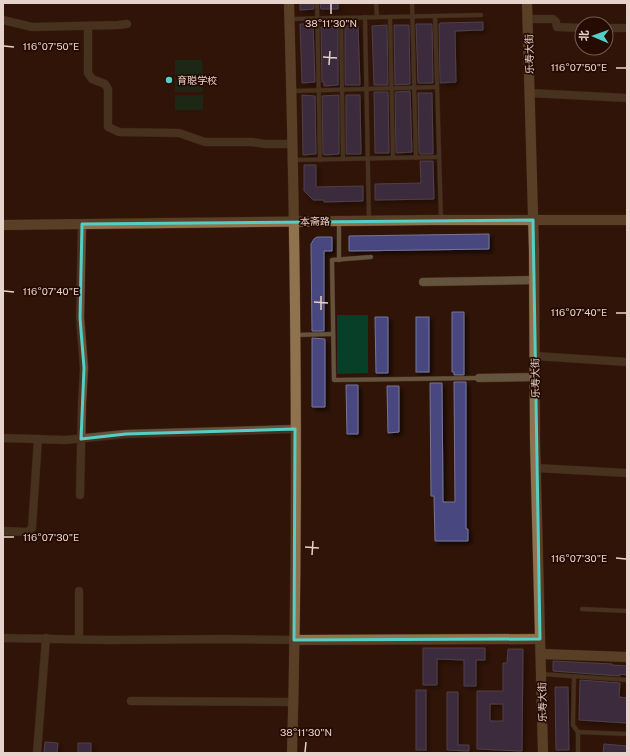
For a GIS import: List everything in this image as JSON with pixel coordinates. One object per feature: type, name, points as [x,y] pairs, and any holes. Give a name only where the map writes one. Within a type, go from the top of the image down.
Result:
[{"type":"street","points":[[289,3],[295,221],[294,640],[292,753]]},
{"type":"street","name":"乐寿大街","points":[[527,3],[533,220],[536,468],[543,753]]},
{"type":"street","points":[[528,19],[553,20],[556,22],[557,27],[574,28]]},
{"type":"street","points":[[3,20],[32,27],[118,26],[127,24]]},
{"type":"street","points":[[88,26],[88,73],[92,79],[105,84],[108,89],[108,127],[112,130],[119,132],[179,133],[205,142],[293,144]]},
{"type":"street","points":[[614,28],[627,28]]},
{"type":"street","points":[[530,93],[627,98]]},
{"type":"street","name":"本斋路","points":[[3,224],[370,220],[627,220]]},
{"type":"street","points":[[80,495],[84,368],[80,318],[82,224]]},
{"type":"street","points":[[423,282],[534,280]]},
{"type":"street","points":[[535,356],[627,362]]},
{"type":"street","points":[[479,378],[535,377]]},
{"type":"street","points":[[3,438],[81,439],[126,434],[295,429]]},
{"type":"street","points":[[3,531],[28,532],[32,528],[38,439]]},
{"type":"street","points":[[536,468],[627,472]]},
{"type":"street","points":[[79,591],[80,639]]},
{"type":"street","points":[[3,638],[294,640],[540,639]]},
{"type":"street","points":[[36,753],[46,638]]},
{"type":"street","points":[[541,654],[627,657]]},
{"type":"street","points":[[131,701],[293,702]]},
{"type":"lane","points":[[317,3],[320,160]]},
{"type":"lane","points":[[376,3],[377,17]]},
{"type":"lane","points":[[412,3],[416,158]]},
{"type":"lane","points":[[290,19],[481,15]]},
{"type":"lane","points":[[435,16],[441,220]]},
{"type":"lane","points":[[366,17],[370,220]]},
{"type":"lane","points":[[390,17],[393,158]]},
{"type":"lane","points":[[341,18],[343,159]]},
{"type":"lane","points":[[292,91],[437,88]]},
{"type":"lane","points":[[293,160],[439,158]]},
{"type":"lane","points":[[339,221],[339,260]]},
{"type":"lane","points":[[371,257],[332,260],[334,380],[479,378]]},
{"type":"lane","points":[[295,335],[333,334]]},
{"type":"lane","points":[[582,609],[627,611]]},
{"type":"lane","points":[[541,674],[627,680]]},
{"type":"lane","points":[[574,677],[573,725],[578,732],[578,753]]},
{"type":"lane","points":[[578,732],[627,734]]},
{"type":"highlighted area","points":[[533,220],[540,639],[294,640],[295,429],[126,434],[81,439],[84,368],[80,318],[82,224]]},
{"type":"green space","points":[[175,60],[202,60],[203,75],[175,75]]},
{"type":"green space","points":[[175,78],[202,78],[203,92],[175,92]]},
{"type":"green space","points":[[175,95],[203,95],[203,110],[175,110]]},
{"type":"green space","points":[[337,315],[368,315],[368,373],[337,374]]},
{"type":"building","points":[[300,3],[314,3],[314,9],[300,10]]},
{"type":"building","points":[[320,3],[338,3],[338,9],[321,9]]},
{"type":"building","points":[[483,22],[483,30],[455,31],[456,82],[440,83],[439,24]]},
{"type":"building","points":[[300,24],[313,24],[315,82],[302,83]]},
{"type":"building","points":[[416,24],[432,24],[433,83],[418,83]]},
{"type":"building","points":[[387,25],[388,85],[374,85],[372,26]]},
{"type":"building","points":[[394,25],[409,25],[410,84],[395,85]]},
{"type":"building","points":[[338,26],[338,85],[324,86],[324,82],[322,82],[321,27]]},
{"type":"building","points":[[345,26],[358,26],[360,85],[345,85]]},
{"type":"building","points":[[410,91],[412,152],[396,153],[395,92]]},
{"type":"building","points":[[374,92],[388,92],[389,153],[375,153]]},
{"type":"building","points":[[418,93],[432,93],[433,154],[420,154],[419,152]]},
{"type":"building","points":[[302,95],[315,96],[316,154],[303,155]]},
{"type":"building","points":[[339,95],[339,154],[325,155],[323,154],[322,96]]},
{"type":"building","points":[[346,95],[360,95],[361,154],[346,154]]},
{"type":"building","points":[[420,161],[433,161],[434,199],[375,200],[375,184],[421,183]]},
{"type":"building","points":[[304,165],[316,165],[316,187],[363,186],[363,201],[324,202],[324,200],[313,200],[304,191]]},
{"type":"building","points":[[489,234],[489,249],[349,251],[349,236]]},
{"type":"building","points":[[317,237],[332,237],[332,251],[324,251],[324,331],[312,331],[311,244]]},
{"type":"building","points":[[452,312],[464,312],[464,375],[454,375],[454,372],[452,372]]},
{"type":"building","points":[[375,317],[388,317],[388,373],[376,373]]},
{"type":"building","points":[[416,317],[429,317],[429,372],[416,372]]},
{"type":"building","points":[[312,338],[325,339],[325,407],[312,407]]},
{"type":"building","points":[[454,382],[466,382],[466,529],[468,529],[468,541],[435,541],[434,496],[431,496],[430,383],[442,383],[443,502],[455,502]]},
{"type":"building","points":[[346,385],[358,385],[358,434],[347,434]]},
{"type":"building","points":[[387,386],[399,386],[399,432],[388,433]]},
{"type":"building","points":[[423,648],[485,648],[485,660],[476,660],[476,686],[464,686],[464,660],[437,659],[437,685],[423,685]]},
{"type":"building","points":[[508,649],[523,649],[522,751],[477,749],[477,691],[503,691],[503,663],[507,663]],"holes":[[[490,704],[503,704],[503,721],[490,721]]]},
{"type":"building","points":[[553,661],[627,666],[627,675],[620,674],[620,676],[553,671]]},
{"type":"building","points":[[580,680],[620,683],[619,697],[627,698],[627,723],[579,720]]},
{"type":"building","points":[[555,687],[568,687],[569,750],[556,750]]},
{"type":"building","points":[[416,690],[426,690],[426,750],[416,750]]},
{"type":"building","points":[[447,692],[458,692],[458,745],[469,745],[469,751],[447,750]]},
{"type":"building","points":[[45,742],[58,743],[57,753],[44,753]]},
{"type":"building","points":[[78,743],[91,743],[91,753],[78,753]]},
{"type":"building","points":[[604,744],[627,746],[627,753],[603,753]]},
{"type":"place","name":"育聪学校","points":[[169,80]]}]
